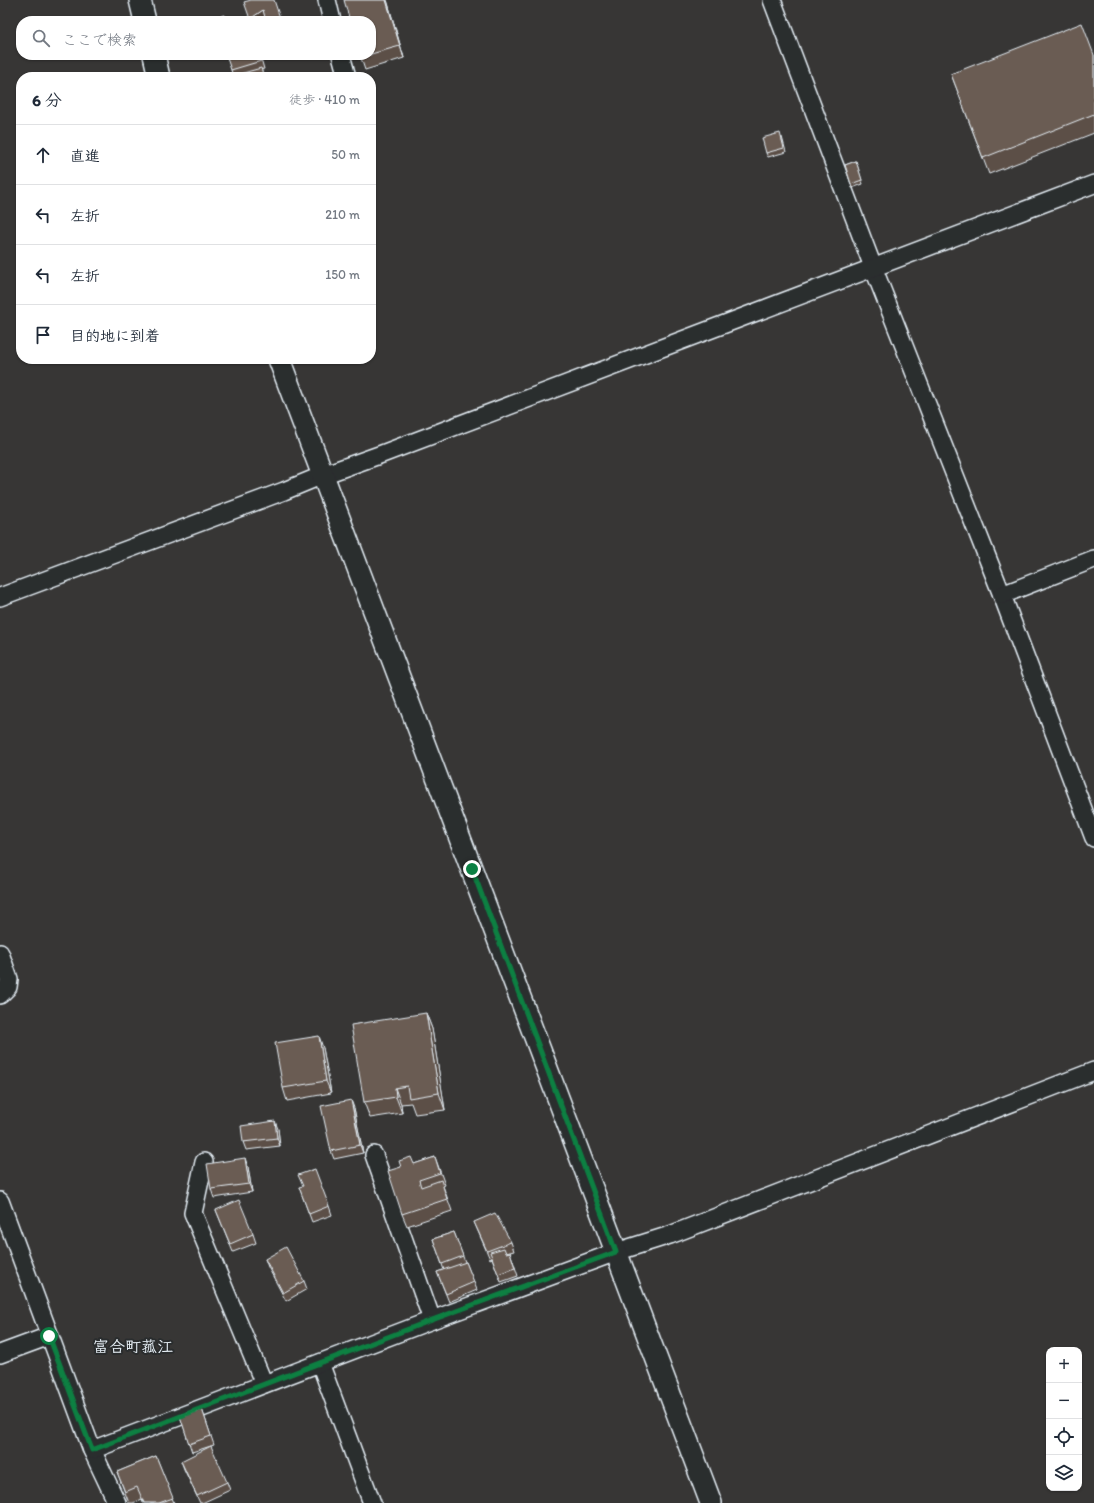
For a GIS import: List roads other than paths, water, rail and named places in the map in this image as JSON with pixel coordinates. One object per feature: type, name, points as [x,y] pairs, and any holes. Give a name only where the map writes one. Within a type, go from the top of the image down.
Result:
[{"type":"street","points":[[140,0],[144,16]]},
{"type":"street","points":[[326,0],[331,16]]},
{"type":"street","points":[[772,0],[873,267],[1002,595],[1094,838]]},
{"type":"street","points":[[155,60],[158,72]]},
{"type":"street","points":[[342,60],[346,72]]},
{"type":"street","points":[[0,597],[1094,184]]},
{"type":"street","points":[[281,364],[711,1503]]},
{"type":"street","points":[[1002,595],[1094,559]]},
{"type":"street","points":[[0,953],[9,979],[8,987],[0,995]]},
{"type":"street","points":[[92,1450],[432,1320],[616,1252],[685,1229],[1094,1071]]},
{"type":"street","points":[[374,1155],[432,1320]]},
{"type":"street","points":[[204,1162],[193,1213],[264,1384]]},
{"type":"street","points":[[0,1201],[92,1450],[117,1503]]},
{"type":"street","points":[[0,1354],[49,1336]]},
{"type":"street","points":[[320,1363],[372,1503]]},
{"type":"district","name":"富合町菰江","points":[[133,1346]]}]
